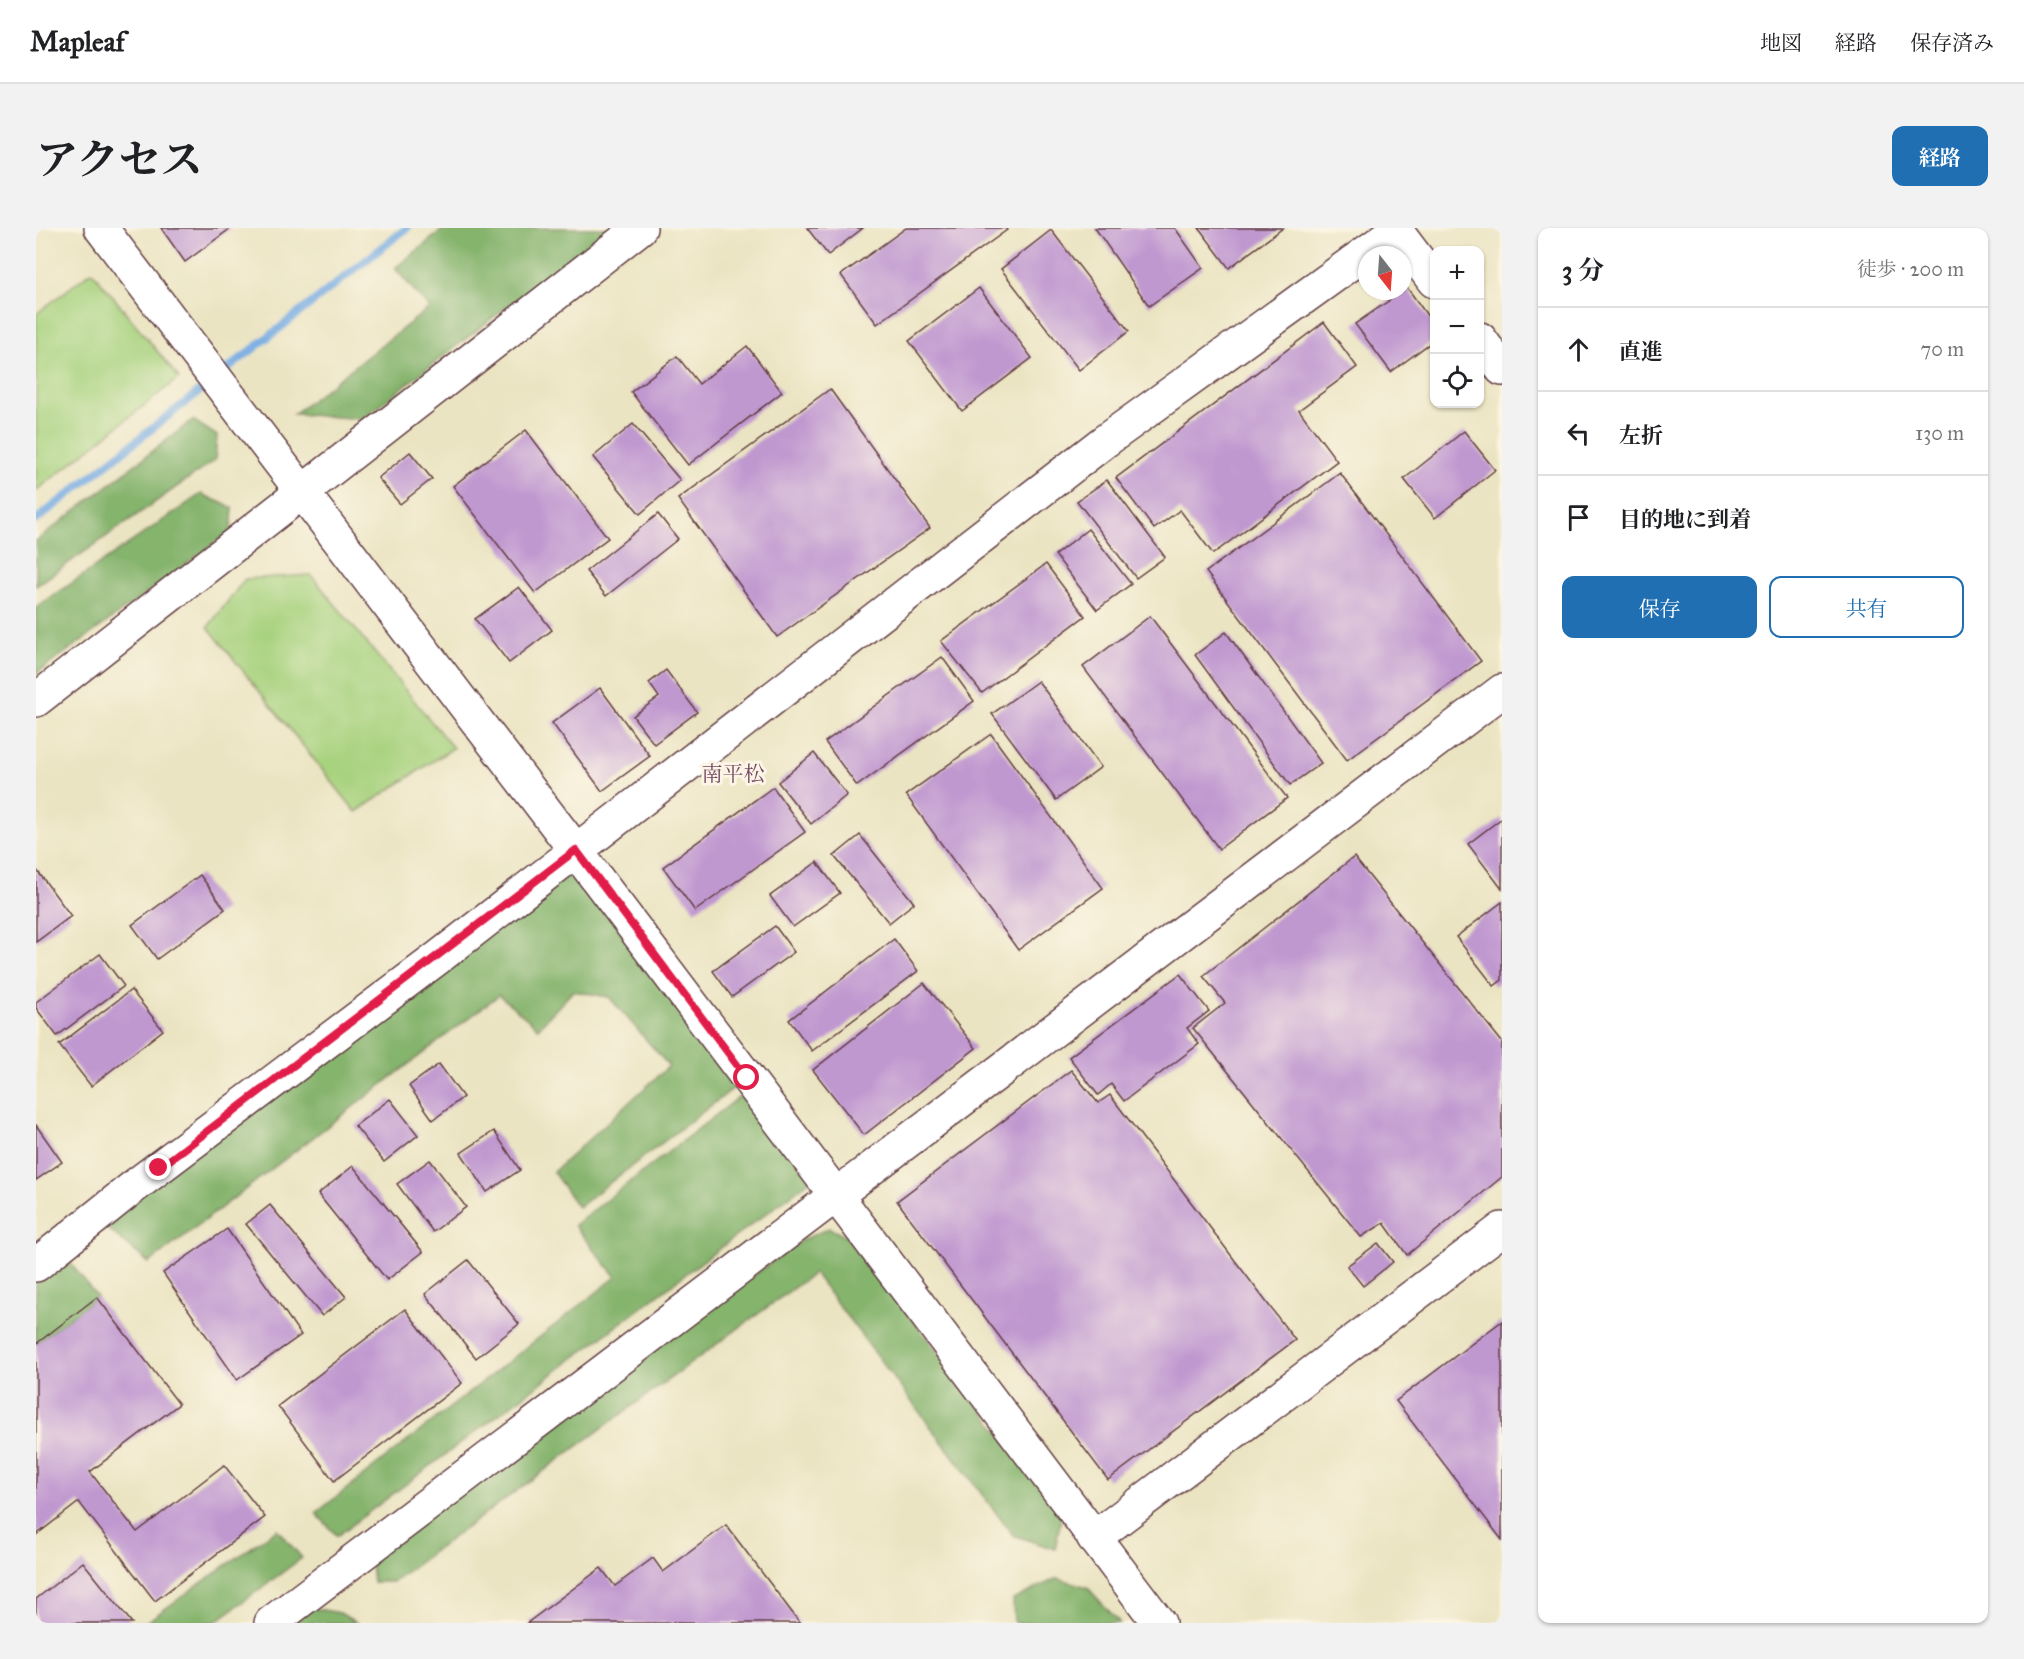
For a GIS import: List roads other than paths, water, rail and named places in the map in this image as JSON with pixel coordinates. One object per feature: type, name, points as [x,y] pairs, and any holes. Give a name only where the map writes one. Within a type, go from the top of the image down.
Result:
[{"type":"street","points":[[101,228],[576,850],[1159,1623]]},
{"type":"street","points":[[36,700],[303,494],[640,228]]},
{"type":"street","points":[[36,1265],[132,1188],[576,850],[1105,441],[1395,230],[1430,276]]},
{"type":"street","points":[[1484,346],[1502,369]]},
{"type":"street","points":[[271,1623],[1502,691]]},
{"type":"street","points":[[1094,1538],[1502,1229]]},
{"type":"waterway","points":[[220,375],[407,228]]},
{"type":"waterway","points":[[36,520],[210,383]]},
{"type":"district","name":"南平松","points":[[733,774]]}]
